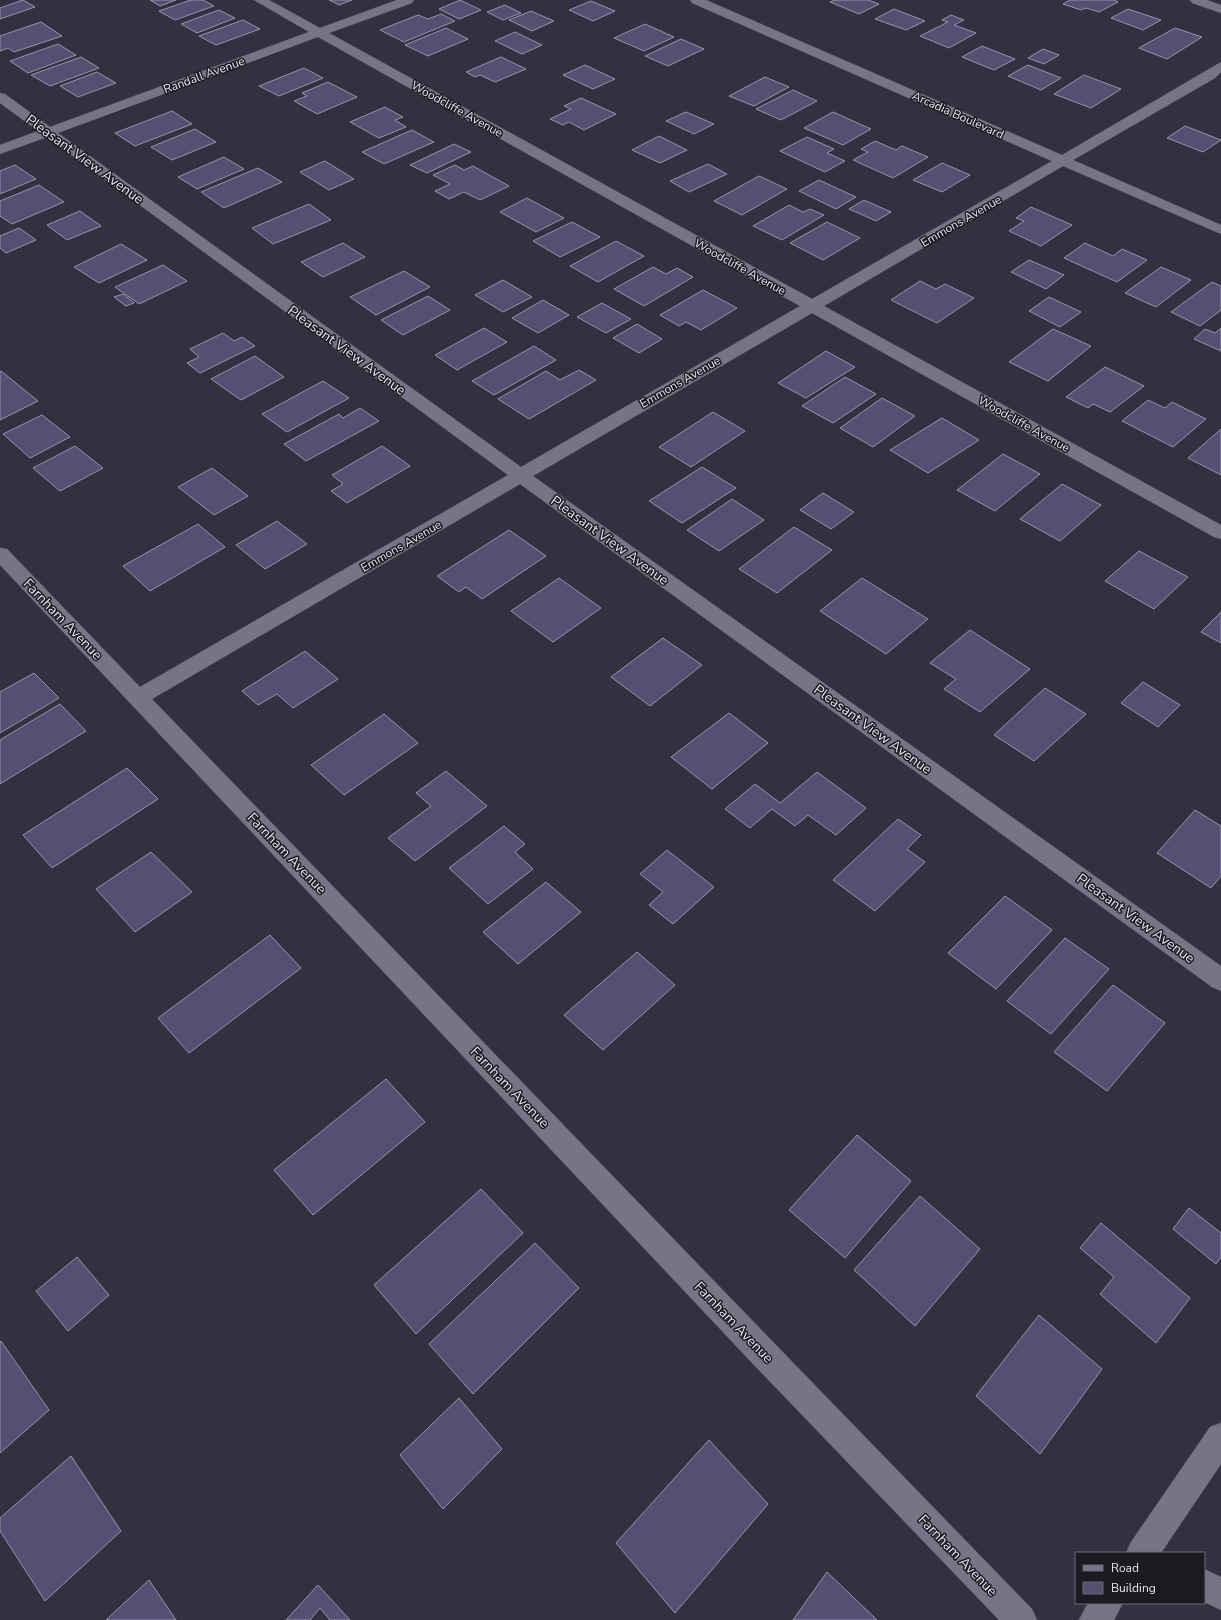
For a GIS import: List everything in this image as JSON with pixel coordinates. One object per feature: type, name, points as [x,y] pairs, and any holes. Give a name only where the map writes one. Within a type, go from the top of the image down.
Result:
[{"type":"street","name":"Woodcliffe Avenue","points":[[260,0],[1221,533]]},
{"type":"street","name":"Randall Avenue","points":[[0,150],[408,0]]},
{"type":"street","name":"Arcadia Boulevard","points":[[696,0],[1221,230]]},
{"type":"street","points":[[1196,0],[1221,9]]},
{"type":"street","name":"Emmons Avenue","points":[[139,697],[521,476],[630,411],[1064,161],[1210,75],[1221,66]]},
{"type":"street","name":"Pleasant View Avenue","points":[[0,97],[521,476],[1221,980]]},
{"type":"street","name":"Farnham Avenue","points":[[0,554],[139,697],[870,1466],[1021,1620]]},
{"type":"street","points":[[1143,1552],[1221,1438]]},
{"type":"street","points":[[1205,1586],[1221,1594]]},
{"type":"street","points":[[1094,1620],[1105,1604]]},
{"type":"building","points":[[23,0],[35,7],[0,19],[0,8]]},
{"type":"building","points":[[150,0],[176,0],[160,6]]},
{"type":"building","points":[[191,0],[203,0],[214,6],[175,20],[159,11]]},
{"type":"building","points":[[329,0],[352,0],[339,5]]},
{"type":"building","points":[[460,0],[481,10],[459,19],[439,9]]},
{"type":"building","points":[[835,0],[868,0],[879,4],[859,14],[830,2]]},
{"type":"building","points":[[1070,0],[1114,0],[1118,2],[1099,12],[1086,8],[1081,10],[1063,4]]},
{"type":"building","points":[[591,1],[615,11],[593,21],[569,10]]},
{"type":"building","points":[[505,5],[521,13],[503,20],[487,12]]},
{"type":"building","points":[[894,9],[925,21],[906,30],[875,19]]},
{"type":"building","points":[[1128,9],[1161,20],[1143,30],[1111,18]]},
{"type":"building","points":[[219,10],[235,18],[197,33],[181,24]]},
{"type":"building","points":[[531,11],[554,21],[532,31],[509,20]]},
{"type":"building","points":[[441,14],[455,21],[404,42],[380,30],[418,15],[428,19]]},
{"type":"building","points":[[951,15],[964,20],[954,25],[976,33],[949,48],[920,36],[948,22],[942,20]]},
{"type":"building","points":[[243,20],[260,29],[216,45],[199,36]]},
{"type":"building","points":[[41,22],[62,36],[14,52],[8,48],[0,51],[0,36]]},
{"type":"building","points":[[645,24],[674,37],[644,51],[614,38]]},
{"type":"building","points":[[446,28],[468,39],[428,56],[405,45]]},
{"type":"building","points":[[1175,28],[1202,37],[1167,59],[1139,48]]},
{"type":"building","points":[[515,32],[542,45],[522,54],[495,41]]},
{"type":"building","points":[[681,39],[704,49],[668,66],[645,56]]},
{"type":"building","points":[[58,44],[76,55],[28,73],[10,61]]},
{"type":"building","points":[[982,46],[1015,59],[994,70],[962,57]]},
{"type":"building","points":[[1043,49],[1059,55],[1044,64],[1028,58]]},
{"type":"building","points":[[81,57],[99,68],[50,86],[31,75]]},
{"type":"building","points":[[501,57],[526,69],[495,82],[480,75],[475,77],[466,72]]},
{"type":"building","points":[[585,65],[615,79],[593,89],[563,75]]},
{"type":"building","points":[[1028,65],[1061,78],[1041,90],[1008,76]]},
{"type":"building","points":[[304,68],[323,78],[279,96],[259,86]]},
{"type":"building","points":[[97,72],[116,83],[78,97],[60,86]]},
{"type":"building","points":[[1084,75],[1121,89],[1091,108],[1054,94]]},
{"type":"building","points":[[765,77],[789,87],[754,106],[729,96]]},
{"type":"building","points":[[328,82],[357,97],[317,114],[294,101],[307,96],[302,93]]},
{"type":"building","points":[[793,90],[817,101],[781,120],[756,109]]},
{"type":"building","points":[[581,98],[616,114],[584,130],[569,122],[563,125],[550,119],[571,109],[564,106]]},
{"type":"building","points":[[385,107],[403,117],[395,120],[406,127],[379,138],[350,122]]},
{"type":"building","points":[[172,111],[192,124],[135,146],[115,133]]},
{"type":"building","points":[[686,112],[714,124],[694,134],[666,121]]},
{"type":"building","points":[[833,112],[871,129],[843,145],[804,128]]},
{"type":"building","points":[[1185,126],[1221,140],[1203,152],[1167,138]]},
{"type":"building","points":[[195,129],[216,142],[172,160],[151,147]]},
{"type":"building","points":[[412,130],[434,142],[384,164],[362,152]]},
{"type":"building","points":[[659,136],[687,150],[660,163],[632,150]]},
{"type":"building","points":[[807,137],[834,149],[827,153],[845,161],[825,172],[780,151]]},
{"type":"building","points":[[875,141],[896,150],[902,146],[928,157],[893,178],[853,160],[868,152],[861,149]]},
{"type":"building","points":[[454,144],[471,152],[427,173],[410,165]]},
{"type":"building","points":[[224,157],[244,169],[197,189],[178,177]]},
{"type":"building","points":[[325,161],[354,179],[329,190],[300,172]]},
{"type":"building","points":[[942,163],[970,175],[942,192],[913,180]]},
{"type":"building","points":[[708,164],[727,174],[689,192],[670,181]]},
{"type":"building","points":[[15,165],[36,179],[0,194],[0,171]]},
{"type":"building","points":[[455,165],[464,170],[473,166],[509,186],[480,200],[464,192],[449,199],[435,191],[450,184],[433,175]]},
{"type":"building","points":[[258,168],[282,182],[224,208],[201,192]]},
{"type":"building","points":[[759,176],[787,189],[742,215],[714,201]]},
{"type":"building","points":[[819,180],[856,197],[836,209],[799,191]]},
{"type":"building","points":[[39,185],[64,202],[12,224],[0,216],[0,201]]},
{"type":"building","points":[[527,198],[564,218],[536,232],[500,212]]},
{"type":"building","points":[[864,200],[891,212],[876,221],[849,209]]},
{"type":"building","points":[[309,204],[331,220],[273,244],[252,228]]},
{"type":"building","points":[[789,205],[803,212],[810,209],[824,215],[782,240],[753,226]]},
{"type":"building","points":[[1031,207],[1072,225],[1041,246],[1009,231],[1024,221],[1016,218]]},
{"type":"building","points":[[80,211],[101,226],[67,240],[47,225]]},
{"type":"building","points":[[572,222],[600,237],[560,257],[533,241]]},
{"type":"building","points":[[827,222],[860,238],[823,260],[790,243]]},
{"type":"building","points":[[19,228],[36,240],[6,253],[0,248],[0,236]]},
{"type":"building","points":[[616,241],[644,256],[598,282],[570,266]]},
{"type":"building","points":[[343,243],[365,257],[323,277],[301,262]]},
{"type":"building","points":[[1085,243],[1113,256],[1122,249],[1147,260],[1117,282],[1064,258]]},
{"type":"building","points":[[121,244],[147,260],[99,283],[74,267]]},
{"type":"building","points":[[1029,260],[1064,275],[1046,289],[1011,272]]},
{"type":"building","points":[[163,265],[187,281],[139,304],[115,287]]},
{"type":"building","points":[[653,267],[666,274],[677,268],[693,277],[644,306],[614,289]]},
{"type":"building","points":[[1161,267],[1191,280],[1156,307],[1125,293]]},
{"type":"building","points":[[404,271],[430,287],[376,315],[350,297]]},
{"type":"building","points":[[503,280],[532,297],[503,312],[475,295]]},
{"type":"building","points":[[920,281],[936,289],[945,284],[974,298],[937,323],[891,300]]},
{"type":"building","points":[[1212,282],[1221,286],[1221,310],[1200,326],[1171,312]]},
{"type":"building","points":[[703,290],[737,308],[701,330],[686,322],[679,326],[660,315]]},
{"type":"building","points":[[123,294],[134,303],[126,306],[114,297]]},
{"type":"building","points":[[428,296],[450,310],[403,335],[381,320]]},
{"type":"building","points":[[1049,297],[1081,312],[1060,327],[1029,311]]},
{"type":"building","points":[[543,300],[569,315],[538,333],[512,318]]},
{"type":"building","points":[[602,303],[631,319],[606,333],[577,317]]},
{"type":"building","points":[[637,324],[662,339],[639,353],[613,338]]},
{"type":"building","points":[[484,328],[507,342],[457,370],[435,355]]},
{"type":"building","points":[[1221,328],[1221,351],[1194,339],[1205,329],[1215,333]]},
{"type":"building","points":[[1053,329],[1091,346],[1048,381],[1009,362]]},
{"type":"building","points":[[223,333],[234,341],[242,337],[255,346],[200,373],[187,363],[199,357],[190,349]]},
{"type":"building","points":[[534,346],[556,360],[494,395],[472,381]]},
{"type":"building","points":[[826,351],[855,367],[806,398],[778,383]]},
{"type":"building","points":[[255,356],[284,377],[241,400],[211,379]]},
{"type":"building","points":[[1105,367],[1144,386],[1110,412],[1093,404],[1088,408],[1066,397]]},
{"type":"building","points":[[579,370],[596,380],[529,419],[498,399],[546,371],[560,380]]},
{"type":"building","points":[[1,371],[38,401],[0,420],[0,372]]},
{"type":"building","points":[[845,377],[876,394],[833,423],[802,406]]},
{"type":"building","points":[[323,381],[349,398],[287,432],[262,414]]},
{"type":"building","points":[[882,398],[915,416],[873,447],[840,428]]},
{"type":"building","points":[[1148,400],[1165,408],[1172,402],[1206,419],[1173,447],[1122,421]]},
{"type":"building","points":[[360,408],[379,421],[306,461],[284,444],[339,414],[343,418]]},
{"type":"building","points":[[713,412],[745,431],[691,467],[659,447]]},
{"type":"building","points":[[42,415],[70,437],[30,458],[3,434]]},
{"type":"building","points":[[942,418],[979,440],[928,473],[890,450]]},
{"type":"building","points":[[1221,429],[1221,475],[1188,458]]},
{"type":"building","points":[[75,446],[103,468],[60,491],[33,468]]},
{"type":"building","points":[[382,446],[410,466],[347,503],[331,491],[343,484],[332,475]]},
{"type":"building","points":[[1003,454],[1040,474],[995,511],[957,490]]},
{"type":"building","points":[[702,467],[736,488],[682,523],[649,501]]},
{"type":"building","points":[[212,468],[248,496],[214,515],[178,487]]},
{"type":"building","points":[[1062,484],[1101,505],[1060,541],[1020,519]]},
{"type":"building","points":[[823,493],[854,512],[831,529],[800,510]]},
{"type":"building","points":[[732,499],[764,520],[719,551],[687,530]]},
{"type":"building","points":[[277,521],[307,544],[265,569],[236,545]]},
{"type":"building","points":[[198,524],[225,547],[150,591],[123,566]]},
{"type":"building","points":[[794,527],[832,550],[777,593],[739,569]]},
{"type":"building","points":[[509,530],[546,556],[482,599],[466,587],[459,592],[437,576]]},
{"type":"building","points":[[1139,551],[1188,577],[1154,609],[1105,581]]},
{"type":"building","points":[[559,578],[601,608],[553,642],[511,611]]},
{"type":"building","points":[[862,578],[928,619],[886,654],[820,611]]},
{"type":"building","points":[[1221,612],[1221,643],[1201,632]]},
{"type":"building","points":[[970,630],[1030,669],[980,712],[944,689],[956,679],[930,663]]},
{"type":"building","points":[[663,638],[702,665],[650,706],[611,677]]},
{"type":"building","points":[[305,651],[338,679],[293,708],[277,694],[258,705],[242,691]]},
{"type":"building","points":[[34,673],[59,698],[0,733],[0,692]]},
{"type":"building","points":[[1143,682],[1180,705],[1158,727],[1121,703]]},
{"type":"building","points":[[1045,688],[1086,714],[1034,761],[994,735]]},
{"type":"building","points":[[60,704],[86,731],[0,784],[0,740]]},
{"type":"building","points":[[729,713],[768,743],[712,789],[671,757]]},
{"type":"building","points":[[384,714],[418,743],[344,795],[311,765]]},
{"type":"building","points":[[127,768],[158,799],[52,868],[23,835]]},
{"type":"building","points":[[446,771],[487,806],[415,861],[388,838],[431,806],[416,793]]},
{"type":"building","points":[[817,772],[866,808],[836,835],[808,815],[795,826],[772,809],[750,828],[725,809],[755,784],[780,803]]},
{"type":"building","points":[[1195,810],[1221,826],[1221,876],[1211,888],[1157,853]]},
{"type":"building","points":[[898,819],[921,835],[907,849],[925,862],[875,911],[833,880]]},
{"type":"building","points":[[504,826],[525,844],[515,852],[533,869],[488,904],[449,868]]},
{"type":"building","points":[[667,850],[714,887],[673,924],[649,905],[663,892],[640,874]]},
{"type":"building","points":[[151,852],[192,892],[135,932],[96,889]]},
{"type":"building","points":[[546,882],[581,912],[518,964],[483,932]]},
{"type":"building","points":[[1005,896],[1052,930],[996,989],[948,953]]},
{"type":"building","points":[[270,935],[301,968],[189,1053],[158,1018]]},
{"type":"building","points":[[1065,938],[1109,969],[1051,1034],[1007,1001]]},
{"type":"building","points":[[637,952],[675,985],[603,1050],[564,1015]]},
{"type":"building","points":[[1113,985],[1165,1023],[1107,1091],[1054,1052]]},
{"type":"building","points":[[386,1079],[425,1122],[313,1215],[274,1170]]},
{"type":"building","points":[[857,1135],[911,1181],[845,1258],[789,1210]]},
{"type":"building","points":[[481,1189],[523,1233],[416,1334],[374,1285]]},
{"type":"building","points":[[920,1196],[980,1249],[915,1326],[854,1270]]},
{"type":"building","points":[[1189,1208],[1221,1233],[1221,1257],[1216,1264],[1173,1229]]},
{"type":"building","points":[[1101,1223],[1190,1298],[1156,1343],[1100,1294],[1114,1277],[1080,1248]]},
{"type":"building","points":[[535,1243],[579,1288],[473,1394],[429,1344]]},
{"type":"building","points":[[77,1257],[109,1295],[68,1331],[36,1291]]},
{"type":"building","points":[[1039,1315],[1102,1369],[1040,1454],[976,1396]]},
{"type":"building","points":[[1,1341],[49,1410],[0,1453],[0,1342]]},
{"type":"building","points":[[459,1398],[502,1449],[443,1509],[400,1455]]},
{"type":"building","points":[[709,1440],[768,1504],[675,1613],[616,1543]]},
{"type":"building","points":[[71,1456],[121,1531],[45,1601],[0,1531],[0,1518]]},
{"type":"building","points":[[827,1572],[877,1620],[793,1620]]},
{"type":"building","points":[[149,1580],[176,1620],[106,1620]]},
{"type":"building","points":[[318,1585],[350,1620],[330,1620],[320,1608],[310,1620],[286,1620]]}]
